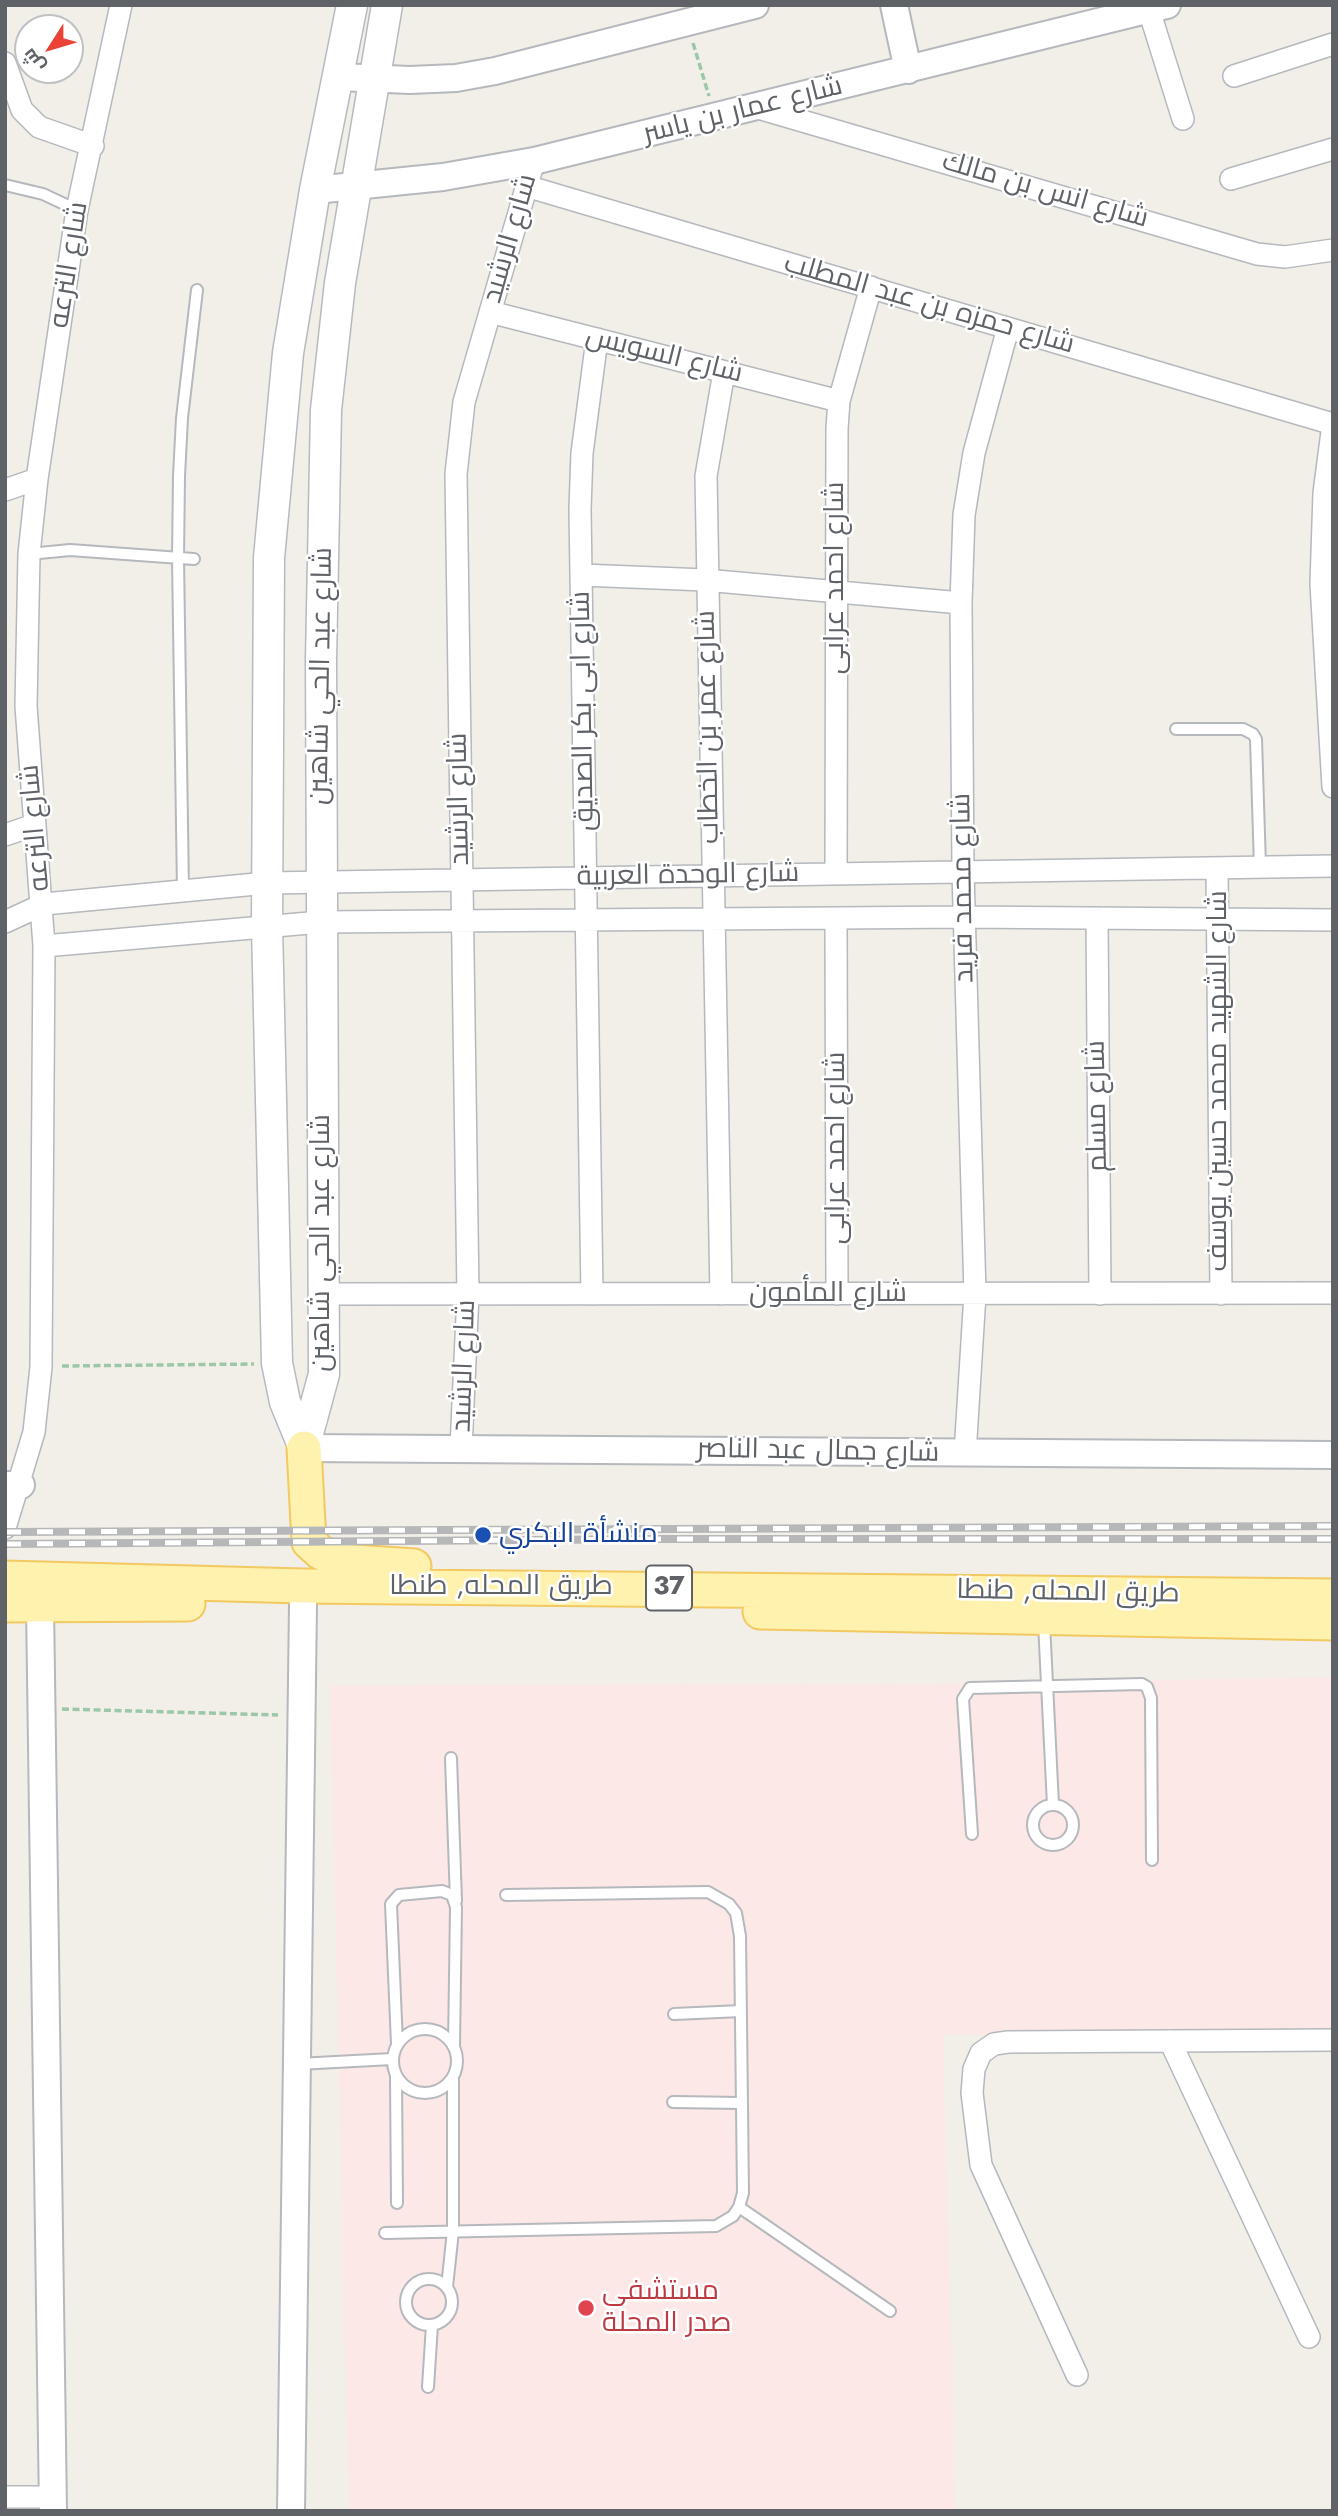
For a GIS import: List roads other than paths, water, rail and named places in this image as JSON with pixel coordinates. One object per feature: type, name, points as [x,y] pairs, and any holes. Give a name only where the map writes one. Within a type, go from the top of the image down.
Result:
[{"type":"main road","name":"شارع عبد الحي شاهين","points":[[304,1448],[285,1402],[277,1363],[267,925],[269,558],[288,353],[315,190],[352,5]]},
{"type":"main road","name":"شارع عبد الحي شاهين","points":[[304,1448],[324,1374],[320,660],[326,410],[340,283],[387,5]]},
{"type":"main road","points":[[304,1448],[309,1542],[320,1552],[339,1561],[457,1569],[470,1576],[474,1586]]},
{"type":"main road","name":"طريق المحله, طنطا","points":[[5,1578],[303,1586],[1333,1595]]},
{"type":"main road","name":"طريق المحله, طنطا","points":[[5,1605],[303,1604],[1333,1622]]},
{"type":"street","name":"شارع الترعه","points":[[5,1528],[13,1485],[34,1432],[41,1367],[44,904],[34,825],[26,706],[29,554],[37,479],[78,210],[121,5]]},
{"type":"street","points":[[339,77],[456,78],[495,71],[755,5]]},
{"type":"street","points":[[894,5],[908,70]]},
{"type":"street","points":[[1158,8],[1183,119]]},
{"type":"street","name":"شارع عمار بن ياسر","points":[[315,190],[530,174],[715,118],[1158,8]]},
{"type":"street","points":[[1234,76],[1333,44]]},
{"type":"street","points":[[6,68],[22,110],[39,127],[93,146]]},
{"type":"street","name":"شارع انس بن مالك","points":[[758,108],[1257,254],[1285,257],[1333,250]]},
{"type":"street","points":[[1231,180],[1333,149]]},
{"type":"street","name":"شارع حمزه بن عبد المطلب","points":[[530,174],[871,287],[1333,424]]},
{"type":"street","name":"شارع الرشيد","points":[[461,1448],[468,1294],[456,474],[464,402],[530,174]]},
{"type":"street","name":"شارع احمد عرابى","points":[[836,874],[834,590],[839,401],[871,287]]},
{"type":"street","name":"شارع السويس","points":[[490,312],[839,401]]},
{"type":"street","name":"شارع محمد فريد","points":[[965,1454],[975,1294],[963,872],[961,603],[967,484],[1008,328]]},
{"type":"street","name":"شارع ابى بكر الصديق","points":[[592,1294],[582,453],[597,339]]},
{"type":"street","name":"شارع عمر بن الخطاب","points":[[721,1294],[705,476],[724,372]]},
{"type":"street","points":[[1333,424],[1324,493],[1321,584],[1333,787]]},
{"type":"street","points":[[5,490],[37,479]]},
{"type":"street","points":[[582,575],[705,580],[961,603]]},
{"type":"street","points":[[5,619],[26,611]]},
{"type":"street","points":[[5,715],[26,706]]},
{"type":"street","points":[[5,835],[34,825]]},
{"type":"street","name":"شارع الوحدة العربية","points":[[5,922],[44,904],[267,883],[1333,866]]},
{"type":"street","name":"شارع الشهيد محمد حسين يوسف","points":[[1217,868],[1221,1294]]},
{"type":"street","name":"شارع الوحدة العربية","points":[[44,946],[321,922],[964,917],[1333,920]]},
{"type":"street","name":"شارع احمد عرابى","points":[[836,918],[837,1294]]},
{"type":"street","name":"شارع مسلم","points":[[1097,918],[1100,1294]]},
{"type":"street","name":"شارع المأمون","points":[[323,1294],[1333,1293]]},
{"type":"street","name":"شارع جمال عبد الناصر","points":[[304,1448],[1333,1455]]},
{"type":"street","points":[[291,2511],[303,1604]]},
{"type":"street","points":[[5,2497],[53,2504],[40,1605]]},
{"type":"street","points":[[1077,2375],[981,2165],[972,2093],[974,2069],[981,2053],[994,2044],[1008,2042],[1333,2040]]},
{"type":"street","points":[[1170,2041],[1308,2337]]},
{"type":"lane","points":[[5,185],[43,194],[78,210]]},
{"type":"lane","points":[[183,891],[178,558],[182,418],[197,290]]},
{"type":"lane","points":[[29,554],[70,550],[194,559]]},
{"type":"lane","points":[[1176,729],[1243,729],[1253,734],[1256,739],[1260,867]]},
{"type":"lane","points":[[1044,1617],[1053,1805]]},
{"type":"lane","points":[[972,1834],[965,1692],[977,1687],[1136,1683],[1151,1691],[1152,1860]]},
{"type":"lane","points":[[447,2287],[432,2278],[423,2279],[410,2289],[406,2306],[409,2314],[423,2324],[432,2325],[449,2314],[453,2300],[447,2287],[453,2231],[453,2079],[457,2068],[454,2046],[456,1900],[451,1758]]},
{"type":"lane","points":[[397,2203],[396,2077],[392,2059],[397,2044],[391,1904],[399,1895],[442,1891],[448,1892],[456,1900]]},
{"type":"lane","points":[[385,2233],[716,2226],[733,2216],[739,2207],[743,2193],[740,1924],[736,1913],[719,1897],[708,1892],[506,1895]]},
{"type":"lane","points":[[674,2014],[741,2011]]},
{"type":"lane","points":[[397,2044],[415,2030],[426,2029],[437,2031],[454,2046]]},
{"type":"lane","points":[[295,2064],[392,2059]]},
{"type":"lane","points":[[396,2077],[403,2086],[424,2094],[445,2087],[453,2079]]},
{"type":"lane","points":[[673,2102],[741,2103]]},
{"type":"lane","points":[[739,2207],[890,2311]]},
{"type":"lane","points":[[428,2387],[432,2325]]},
{"type":"railway","points":[[5,1532],[1333,1526]]},
{"type":"railway","points":[[5,1544],[663,1539],[1333,1539]]},
{"type":"place","name":"منشأة البكري","points":[[483,1535]]},
{"type":"place","name":"مستشفى صدر المحلة","points":[[586,2308]]}]
